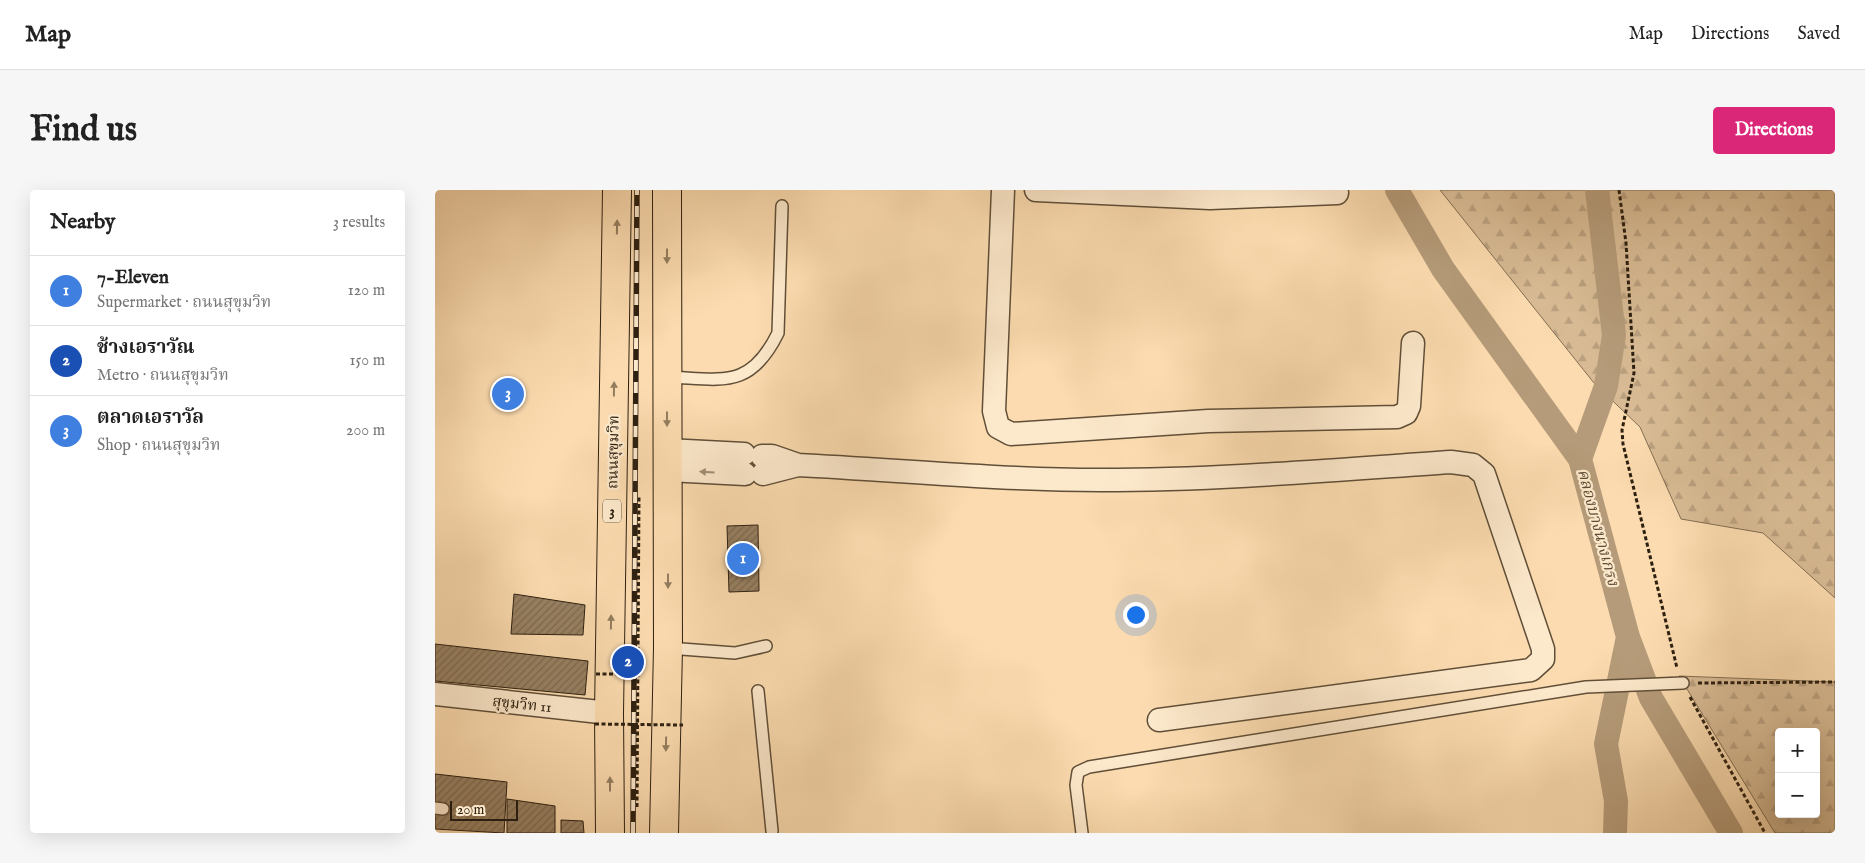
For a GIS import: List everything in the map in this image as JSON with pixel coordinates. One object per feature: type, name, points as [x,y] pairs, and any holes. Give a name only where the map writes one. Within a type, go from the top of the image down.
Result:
[{"type":"highway","name":"ถนนสุขุมวิท","points":[[610,833],[602,718],[617,190]]},
{"type":"highway","points":[[664,833],[668,648],[667,190]]},
{"type":"street","points":[[1003,190],[994,411],[998,428],[1011,434],[1207,422],[1397,417],[1406,413],[1409,406],[1413,344]]},
{"type":"street","points":[[1036,190],[1210,198],[1337,193]]},
{"type":"street","points":[[667,460],[753,464],[772,456],[798,465],[1100,480],[1274,474],[1451,462],[1473,465],[1484,474],[1543,648],[1543,659],[1531,670],[1159,720]]},
{"type":"street","name":"สุขุมวิท 11","points":[[435,694],[602,718]]},
{"type":"lane","points":[[667,377],[722,380],[736,377],[751,370],[771,346],[777,333],[782,206]]},
{"type":"lane","points":[[668,648],[735,653],[767,646]]},
{"type":"lane","points":[[1082,833],[1077,785],[1078,772],[1089,767],[1586,687],[1681,683]]},
{"type":"lane","points":[[758,691],[772,831]]},
{"type":"path","points":[[1619,190],[1626,243],[1634,373],[1622,430],[1623,444],[1681,683],[1765,833]]},
{"type":"path","points":[[637,813],[639,495]]},
{"type":"path","points":[[596,674],[638,674]]},
{"type":"path","points":[[1681,683],[1835,682]]},
{"type":"path","points":[[602,718],[638,725],[683,725]]},
{"type":"green space","points":[[1440,190],[1835,190],[1835,598],[1763,533],[1681,519],[1640,427],[1594,383]]},
{"type":"green space","points":[[1679,676],[1835,682],[1835,833],[1775,833]]},
{"type":"building","points":[[758,525],[759,591],[729,592],[727,526]]},
{"type":"building","points":[[514,594],[585,605],[583,635],[511,634]]},
{"type":"building","points":[[435,644],[588,661],[585,695],[435,681]]},
{"type":"building","points":[[435,774],[507,782],[504,833],[435,829]]},
{"type":"building","points":[[507,799],[555,806],[555,833],[507,833]]},
{"type":"building","points":[[561,820],[583,821],[584,833],[561,833]]},
{"type":"waterway","name":"คลองบางนางเกรง","points":[[1397,190],[1443,269],[1580,459],[1628,637],[1651,698],[1731,833]]},
{"type":"waterway","points":[[1580,459],[1606,386],[1614,335],[1597,190]]},
{"type":"waterway","points":[[1615,833],[1616,801],[1606,744],[1628,637]]},
{"type":"railway","points":[[633,833],[637,190]]},
{"type":"place","name":"ตลาดเอราวัล","points":[[508,394]]},
{"type":"place","name":"7-Eleven","points":[[743,559]]},
{"type":"place","name":"ช้างเอราวัณ","points":[[628,662]]}]
